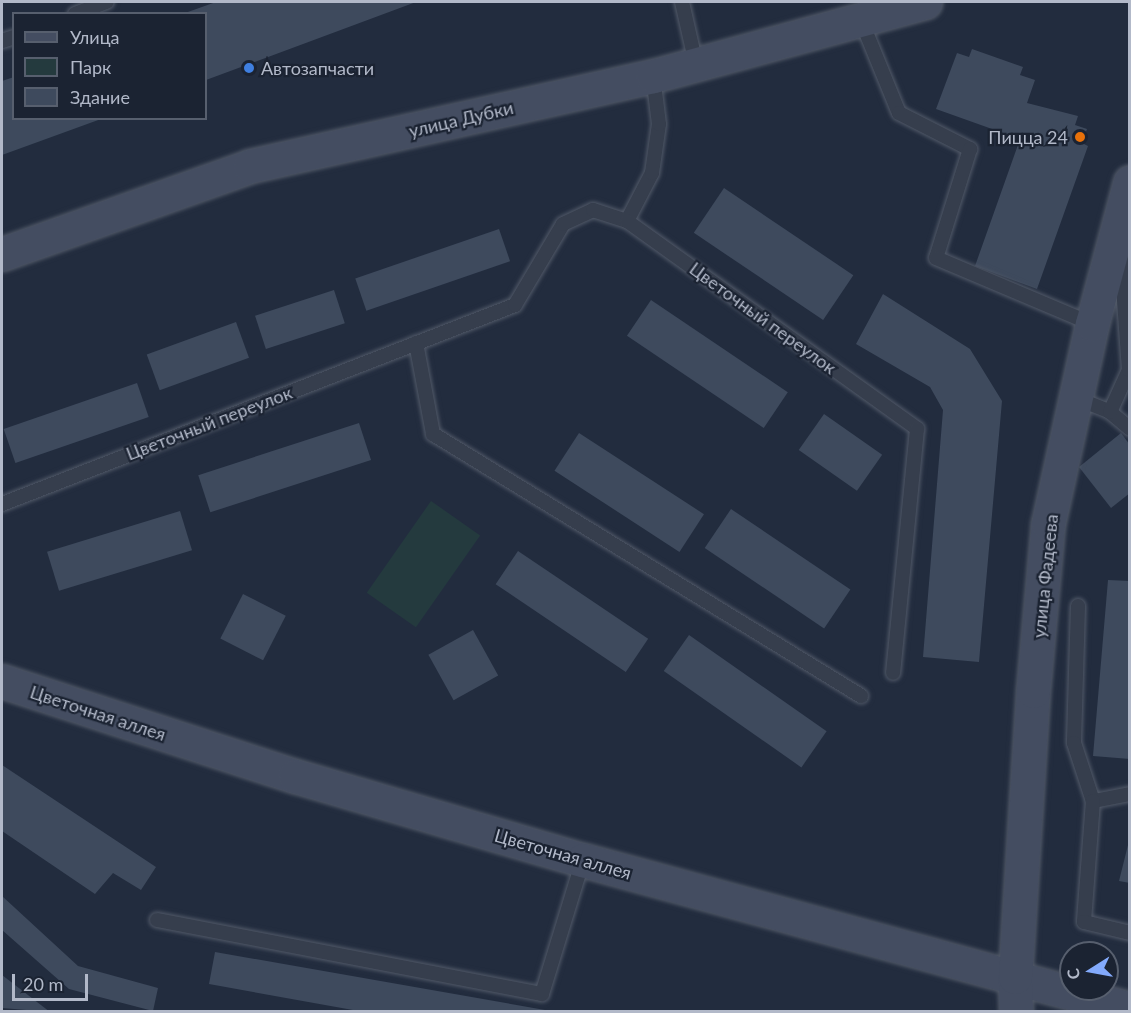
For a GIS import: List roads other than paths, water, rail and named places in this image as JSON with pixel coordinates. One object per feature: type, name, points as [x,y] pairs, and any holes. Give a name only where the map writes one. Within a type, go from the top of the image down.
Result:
[{"type":"street","name":"улица Дубки","points":[[2,254],[250,166],[653,76],[925,2]]},
{"type":"street","name":"улица Фадеева","points":[[1016,1011],[1015,977],[1048,524],[1092,324],[1130,182]]},
{"type":"street","name":"Цветочная аллея","points":[[2,681],[295,776],[583,860],[1130,1009]]},
{"type":"lane","points":[[80,12],[107,2]]},
{"type":"lane","points":[[682,2],[696,65]]},
{"type":"lane","points":[[861,20],[899,112],[970,149],[936,258],[1092,324]]},
{"type":"lane","points":[[627,221],[652,173],[659,124],[653,76]]},
{"type":"lane","name":"Цветочный переулок","points":[[2,504],[514,305],[563,224],[593,210],[627,221],[917,429],[893,673]]},
{"type":"lane","points":[[1110,412],[1129,370],[1118,225]]},
{"type":"lane","points":[[416,343],[433,434],[861,696]]},
{"type":"lane","points":[[1076,398],[1110,412],[1130,429]]},
{"type":"lane","points":[[1078,606],[1074,743],[1092,801],[1084,922],[1130,933]]},
{"type":"lane","points":[[1092,801],[1130,794]]},
{"type":"lane","points":[[157,920],[542,994],[583,860]]},
{"type":"place","name":"Автозапчасти","points":[[249,68]]},
{"type":"place","name":"Пицца 24","points":[[1080,137]]}]
